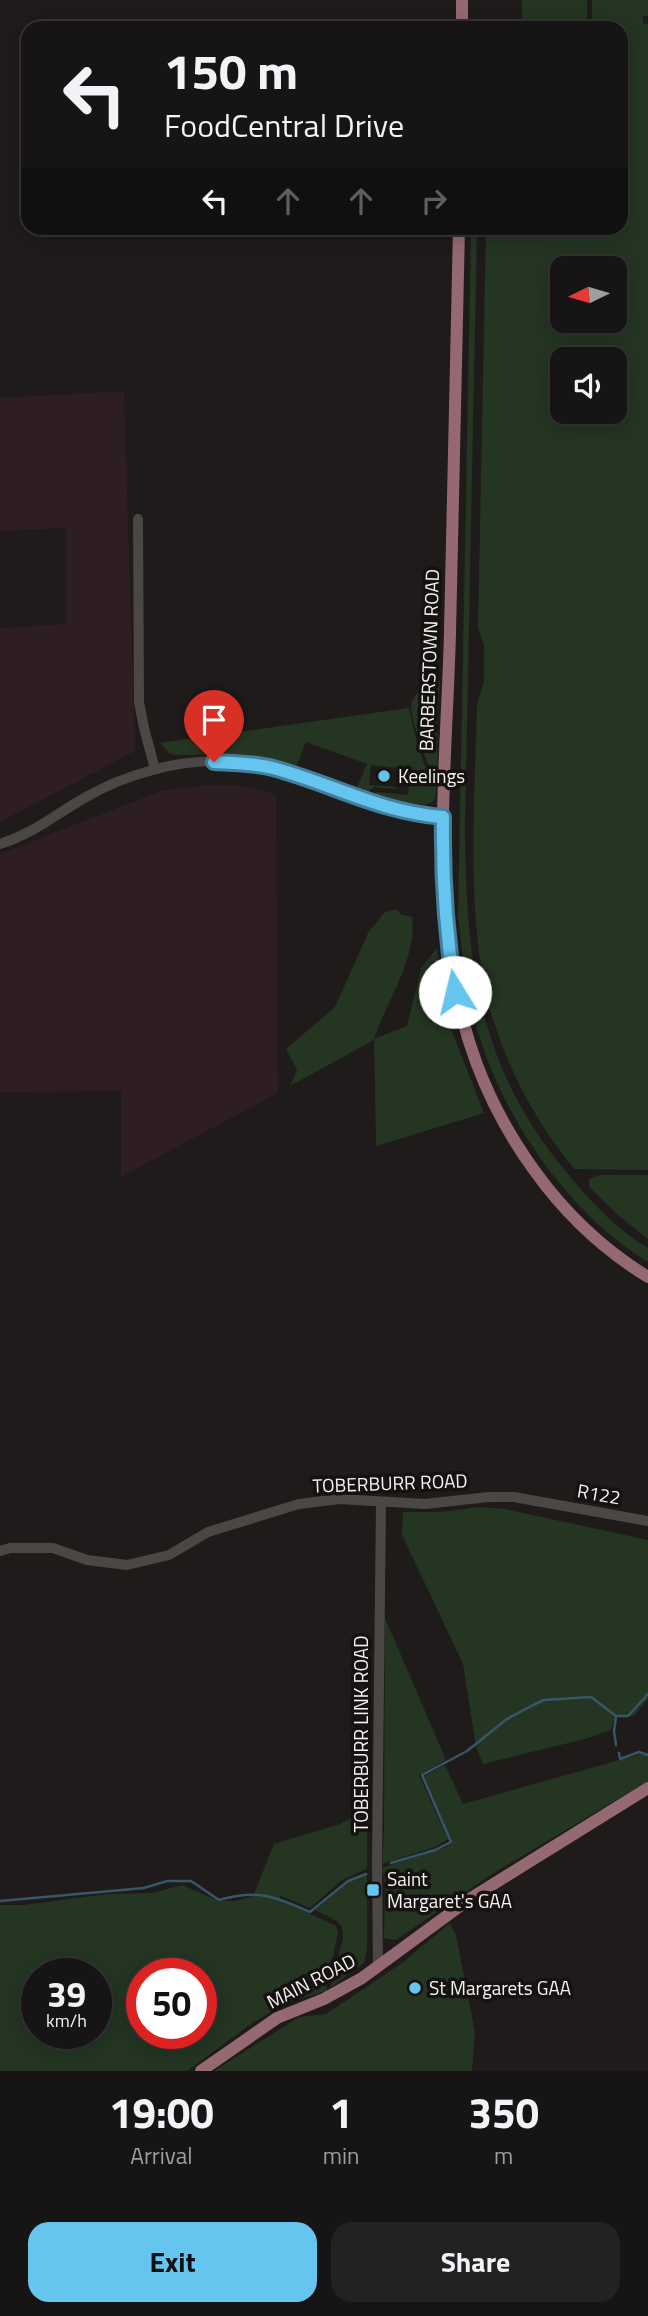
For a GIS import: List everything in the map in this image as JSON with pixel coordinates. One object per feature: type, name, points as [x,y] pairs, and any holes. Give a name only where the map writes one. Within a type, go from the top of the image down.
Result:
[{"type":"main road","points":[[462,0],[462,21]]},
{"type":"main road","name":"BARBERSTOWN ROAD","points":[[458,235],[448,709],[443,817],[444,884],[455,992],[463,1027],[490,1098],[521,1152],[561,1203],[612,1252],[648,1277]]},
{"type":"main road","name":"MAIN ROAD","points":[[201,2071],[278,2018],[345,1989],[471,1898],[648,1788]]},
{"type":"street","points":[[138,519],[139,702],[155,769]]},
{"type":"street","points":[[0,844],[24,836],[87,796],[121,779],[155,769],[202,762],[273,768],[399,811],[443,817]]},
{"type":"street","name":"TOBERBURR ROAD","points":[[0,1550],[53,1548],[87,1559],[127,1565],[169,1555],[208,1532],[299,1504],[339,1499],[425,1504],[489,1497],[514,1497],[544,1502]]},
{"type":"street","name":"TOBERBURR LINK ROAD","points":[[379,1967],[377,1863],[381,1502]]},
{"type":"street","name":"R122","points":[[544,1502],[648,1521]]},
{"type":"shaded area","points":[[124,391],[135,751],[0,822],[0,628],[66,624],[66,528],[0,531],[0,398]]},
{"type":"shaded area","points":[[205,785],[239,785],[276,794],[278,1093],[121,1177],[121,1091],[0,1092],[0,854],[161,791]]},
{"type":"green space","points":[[522,0],[587,0],[587,21],[522,21]]},
{"type":"green space","points":[[592,0],[648,0],[648,16],[643,16],[643,23],[648,24],[648,1170],[574,1169],[538,1119],[519,1084],[490,1012],[487,977],[481,966],[477,934],[473,836],[477,705],[484,681],[484,646],[478,627],[486,235],[628,235],[628,21],[592,21]]},
{"type":"green space","points":[[471,235],[477,235],[465,826],[466,875],[474,966],[482,1009],[495,1050],[513,1091],[536,1132],[594,1203],[614,1223],[648,1248],[648,1262],[618,1241],[590,1216],[540,1157],[519,1124],[486,1056],[475,1021],[458,916]]},
{"type":"green space","points":[[432,681],[440,681],[438,776],[435,798],[425,805],[373,797],[377,792],[408,795],[410,776],[406,774],[406,769],[371,765],[369,785],[396,787],[374,787],[366,793],[356,790],[367,764],[306,742],[296,767],[276,760],[238,754],[174,755],[160,743],[409,708],[417,744],[428,775],[432,776],[411,708],[416,695]]},
{"type":"green space","points":[[397,909],[400,914],[412,917],[410,949],[374,1039],[407,1026],[421,968],[437,948],[453,1034],[484,1113],[376,1146],[374,1040],[290,1086],[297,1070],[286,1049],[335,1007],[368,933],[385,912]]},
{"type":"green space","points":[[600,1175],[648,1175],[648,1239],[589,1187],[589,1179]]},
{"type":"green space","points":[[478,1507],[505,1509],[648,1540],[648,1699],[634,1716],[622,1717],[616,1714],[611,1730],[483,1764],[476,1747],[463,1664],[402,1535],[403,1512],[441,1512]]},
{"type":"green space","points":[[385,1618],[446,1760],[419,1775],[448,1839],[435,1847],[382,1864],[384,1830]]},
{"type":"green space","points":[[648,1752],[648,1781],[492,1874],[396,1940],[384,1938],[385,1885],[382,1868],[452,1843],[424,1776],[445,1765],[463,1804]]},
{"type":"green space","points":[[367,1809],[367,1869],[342,1880],[310,1908],[281,1896],[279,1899],[336,1926],[338,1932],[326,1991],[286,2003],[217,2049],[217,1958],[126,1958],[126,2049],[217,2049],[187,2071],[0,2071],[0,1905],[23,1905],[108,1894],[153,1893],[182,1885],[219,1901],[235,1901],[253,1896],[274,1844],[340,1824]]},
{"type":"green space","points":[[367,1874],[367,1948],[364,1963],[330,1988],[343,1939],[342,1927],[337,1921],[315,1910],[349,1882]]},
{"type":"green space","name":"St Margarets GAA","points":[[450,1923],[456,1935],[475,2032],[472,2071],[214,2071],[299,2017],[326,2014],[402,1963]]},
{"type":"waterway","points":[[391,1863],[435,1850],[451,1842],[422,1775],[467,1751],[507,1719],[544,1700],[591,1697],[616,1716],[628,1716],[648,1694]]},
{"type":"waterway","points":[[616,1717],[616,1745]]},
{"type":"waterway","points":[[619,1753],[620,1759],[639,1752],[648,1755]]},
{"type":"waterway","points":[[0,1901],[144,1888],[167,1881],[191,1881],[219,1900],[244,1895],[265,1896],[310,1912],[348,1881],[366,1874]]},
{"type":"place","name":"Keelings","points":[[384,776]]},
{"type":"place","name":"Saint Margaret's GAA","points":[[373,1890]]},
{"type":"place","name":"St Margarets GAA","points":[[415,1988]]},
{"type":"route","points":[[214,762],[273,768],[399,811],[443,817],[444,884],[455,992]]}]
